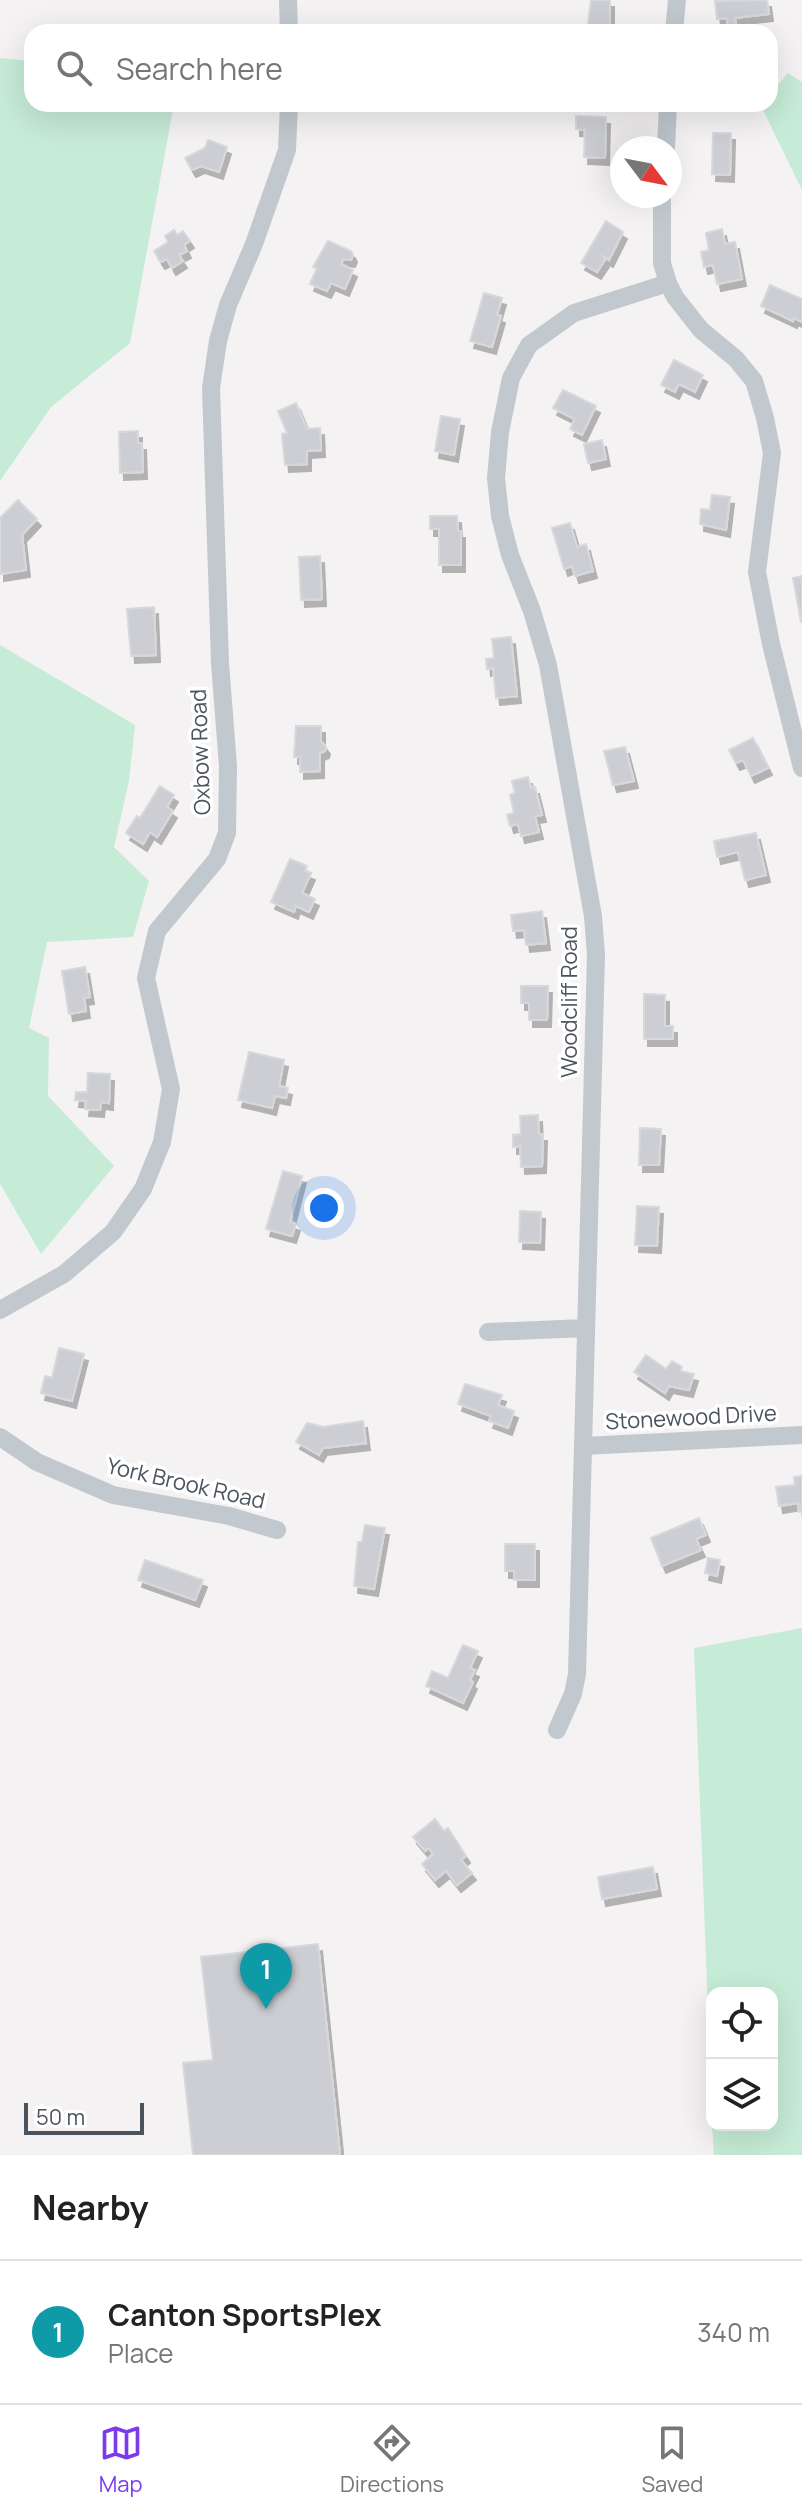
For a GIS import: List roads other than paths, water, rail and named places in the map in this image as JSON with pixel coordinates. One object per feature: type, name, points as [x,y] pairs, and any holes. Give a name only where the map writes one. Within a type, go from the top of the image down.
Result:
[{"type":"street","points":[[288,0],[289,24]]},
{"type":"street","points":[[675,24],[677,0]]},
{"type":"street","name":"Oxbow Road","points":[[0,1310],[64,1274],[113,1232],[143,1189],[162,1142],[171,1089],[146,978],[157,931],[217,859],[227,833],[228,766],[219,633],[211,388],[218,341],[228,305],[254,244],[287,150],[289,112]]},
{"type":"street","points":[[667,136],[668,112]]},
{"type":"street","points":[[662,208],[662,263],[668,283],[701,330],[736,359],[754,381],[765,418],[772,453],[757,572],[771,644],[802,768]]},
{"type":"street","name":"Woodcliff Road","points":[[557,1730],[569,1704],[577,1674],[596,997],[593,916],[548,665],[532,611],[510,555],[500,516],[496,478],[500,432],[511,378],[529,345],[574,313],[668,283]]},
{"type":"street","points":[[488,1332],[585,1328]]},
{"type":"street","name":"Stonewood Drive","points":[[583,1446],[802,1435]]},
{"type":"street","name":"York Brook Road","points":[[0,1437],[37,1462],[113,1495],[229,1516],[277,1530]]},
{"type":"place","name":"Canton SportsPlex","points":[[266,2009]]}]
